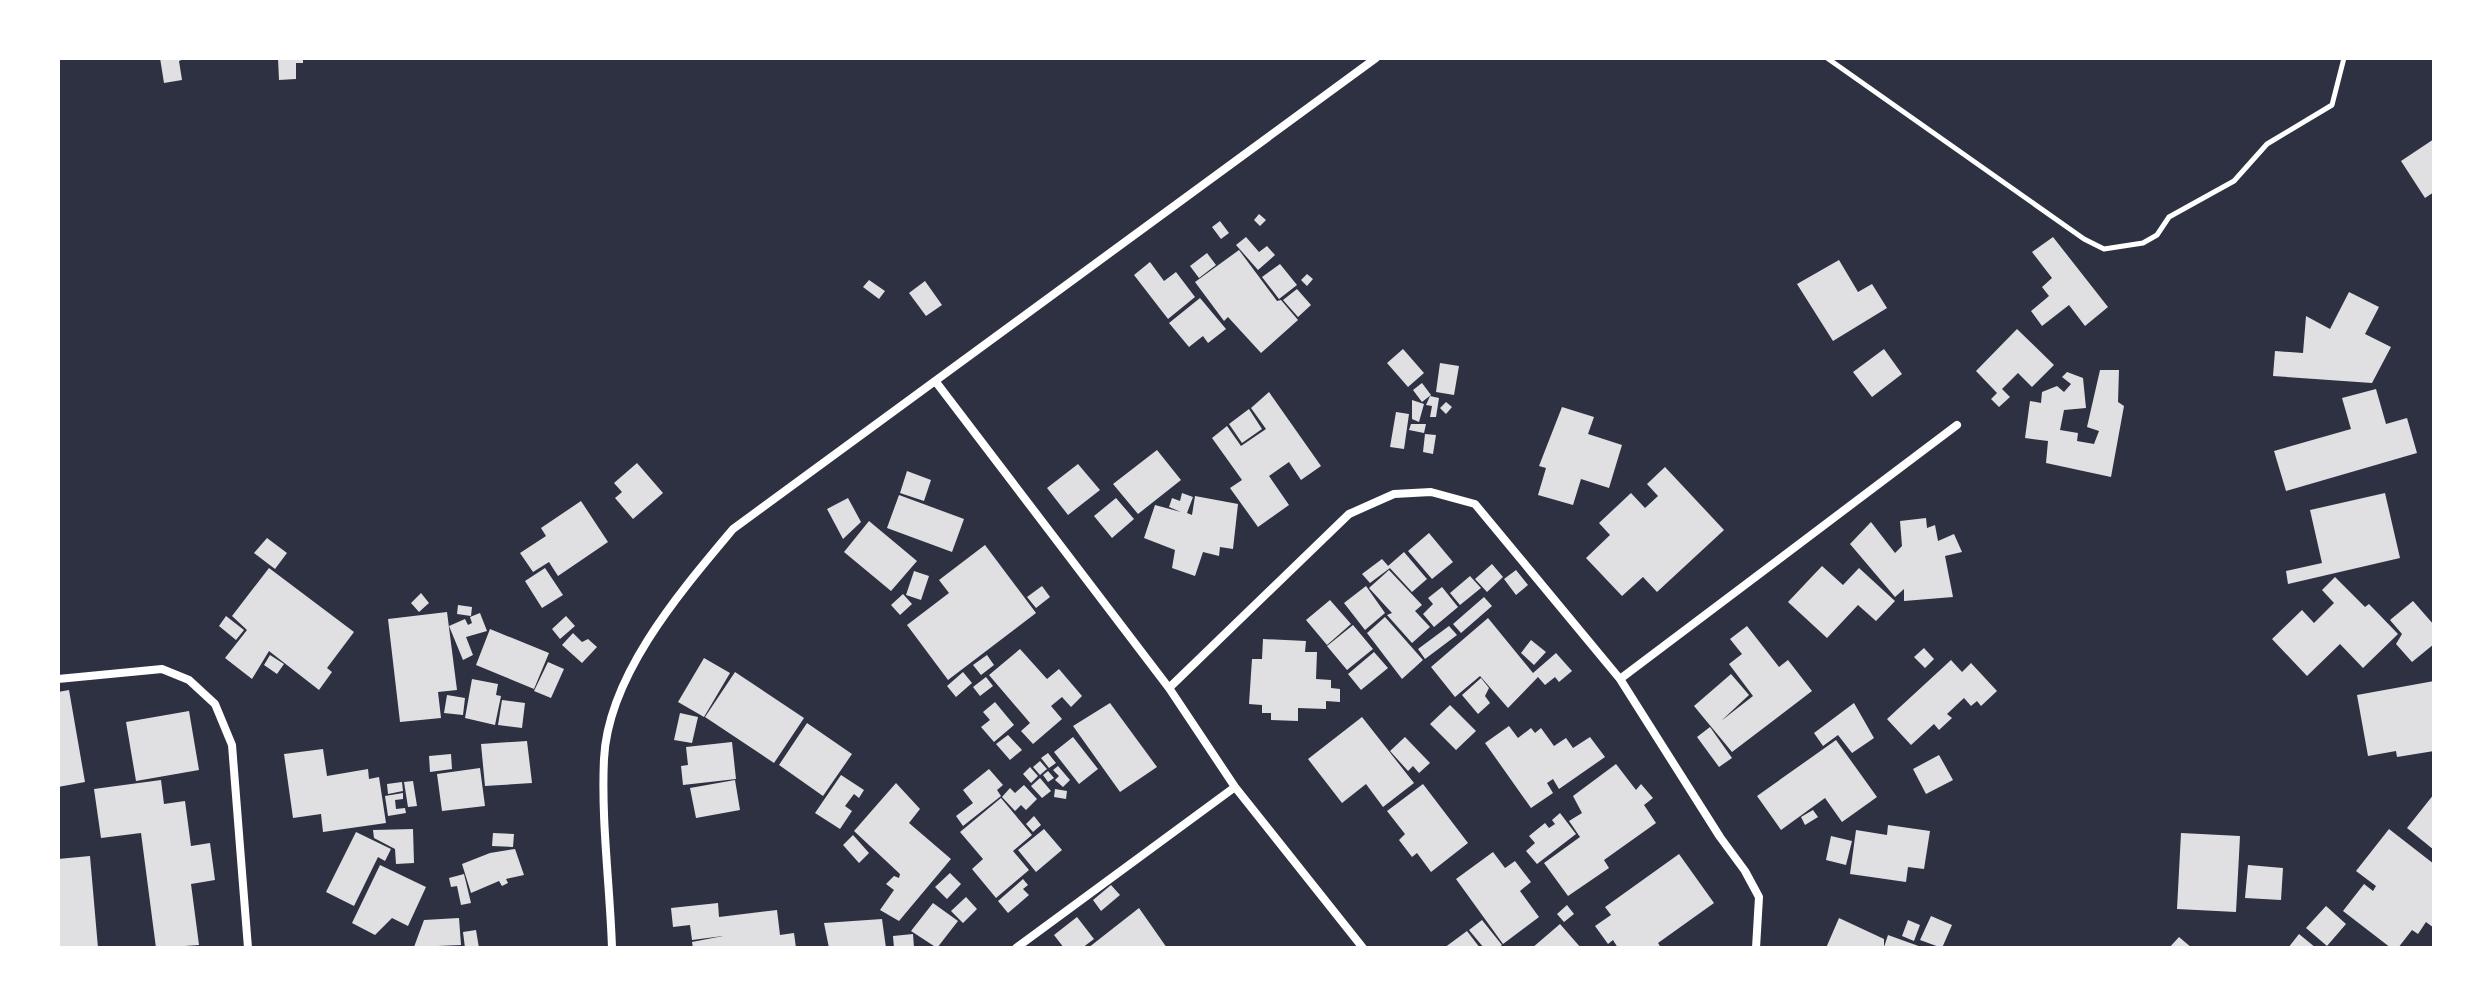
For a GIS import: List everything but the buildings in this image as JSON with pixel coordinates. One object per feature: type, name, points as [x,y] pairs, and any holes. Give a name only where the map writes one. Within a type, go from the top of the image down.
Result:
[{"type":"street","points":[[612,948],[604,757],[621,691],[652,633],[733,529],[1376,58]]},
{"type":"street","points":[[936,382],[1169,688],[1235,787],[1363,948]]},
{"type":"street","points":[[1620,679],[1957,425]]},
{"type":"street","points":[[1169,688],[1349,514],[1394,494],[1431,492],[1475,504],[1620,679],[1759,897],[1756,948]]},
{"type":"street","points":[[58,679],[162,669],[189,680],[215,704],[232,745],[248,948]]},
{"type":"street","points":[[1016,948],[1235,787]]},
{"type":"path","points":[[1827,58],[2084,239],[2104,249],[2143,243],[2157,235],[2169,217],[2234,181],[2267,144],[2332,105],[2344,58]]}]
